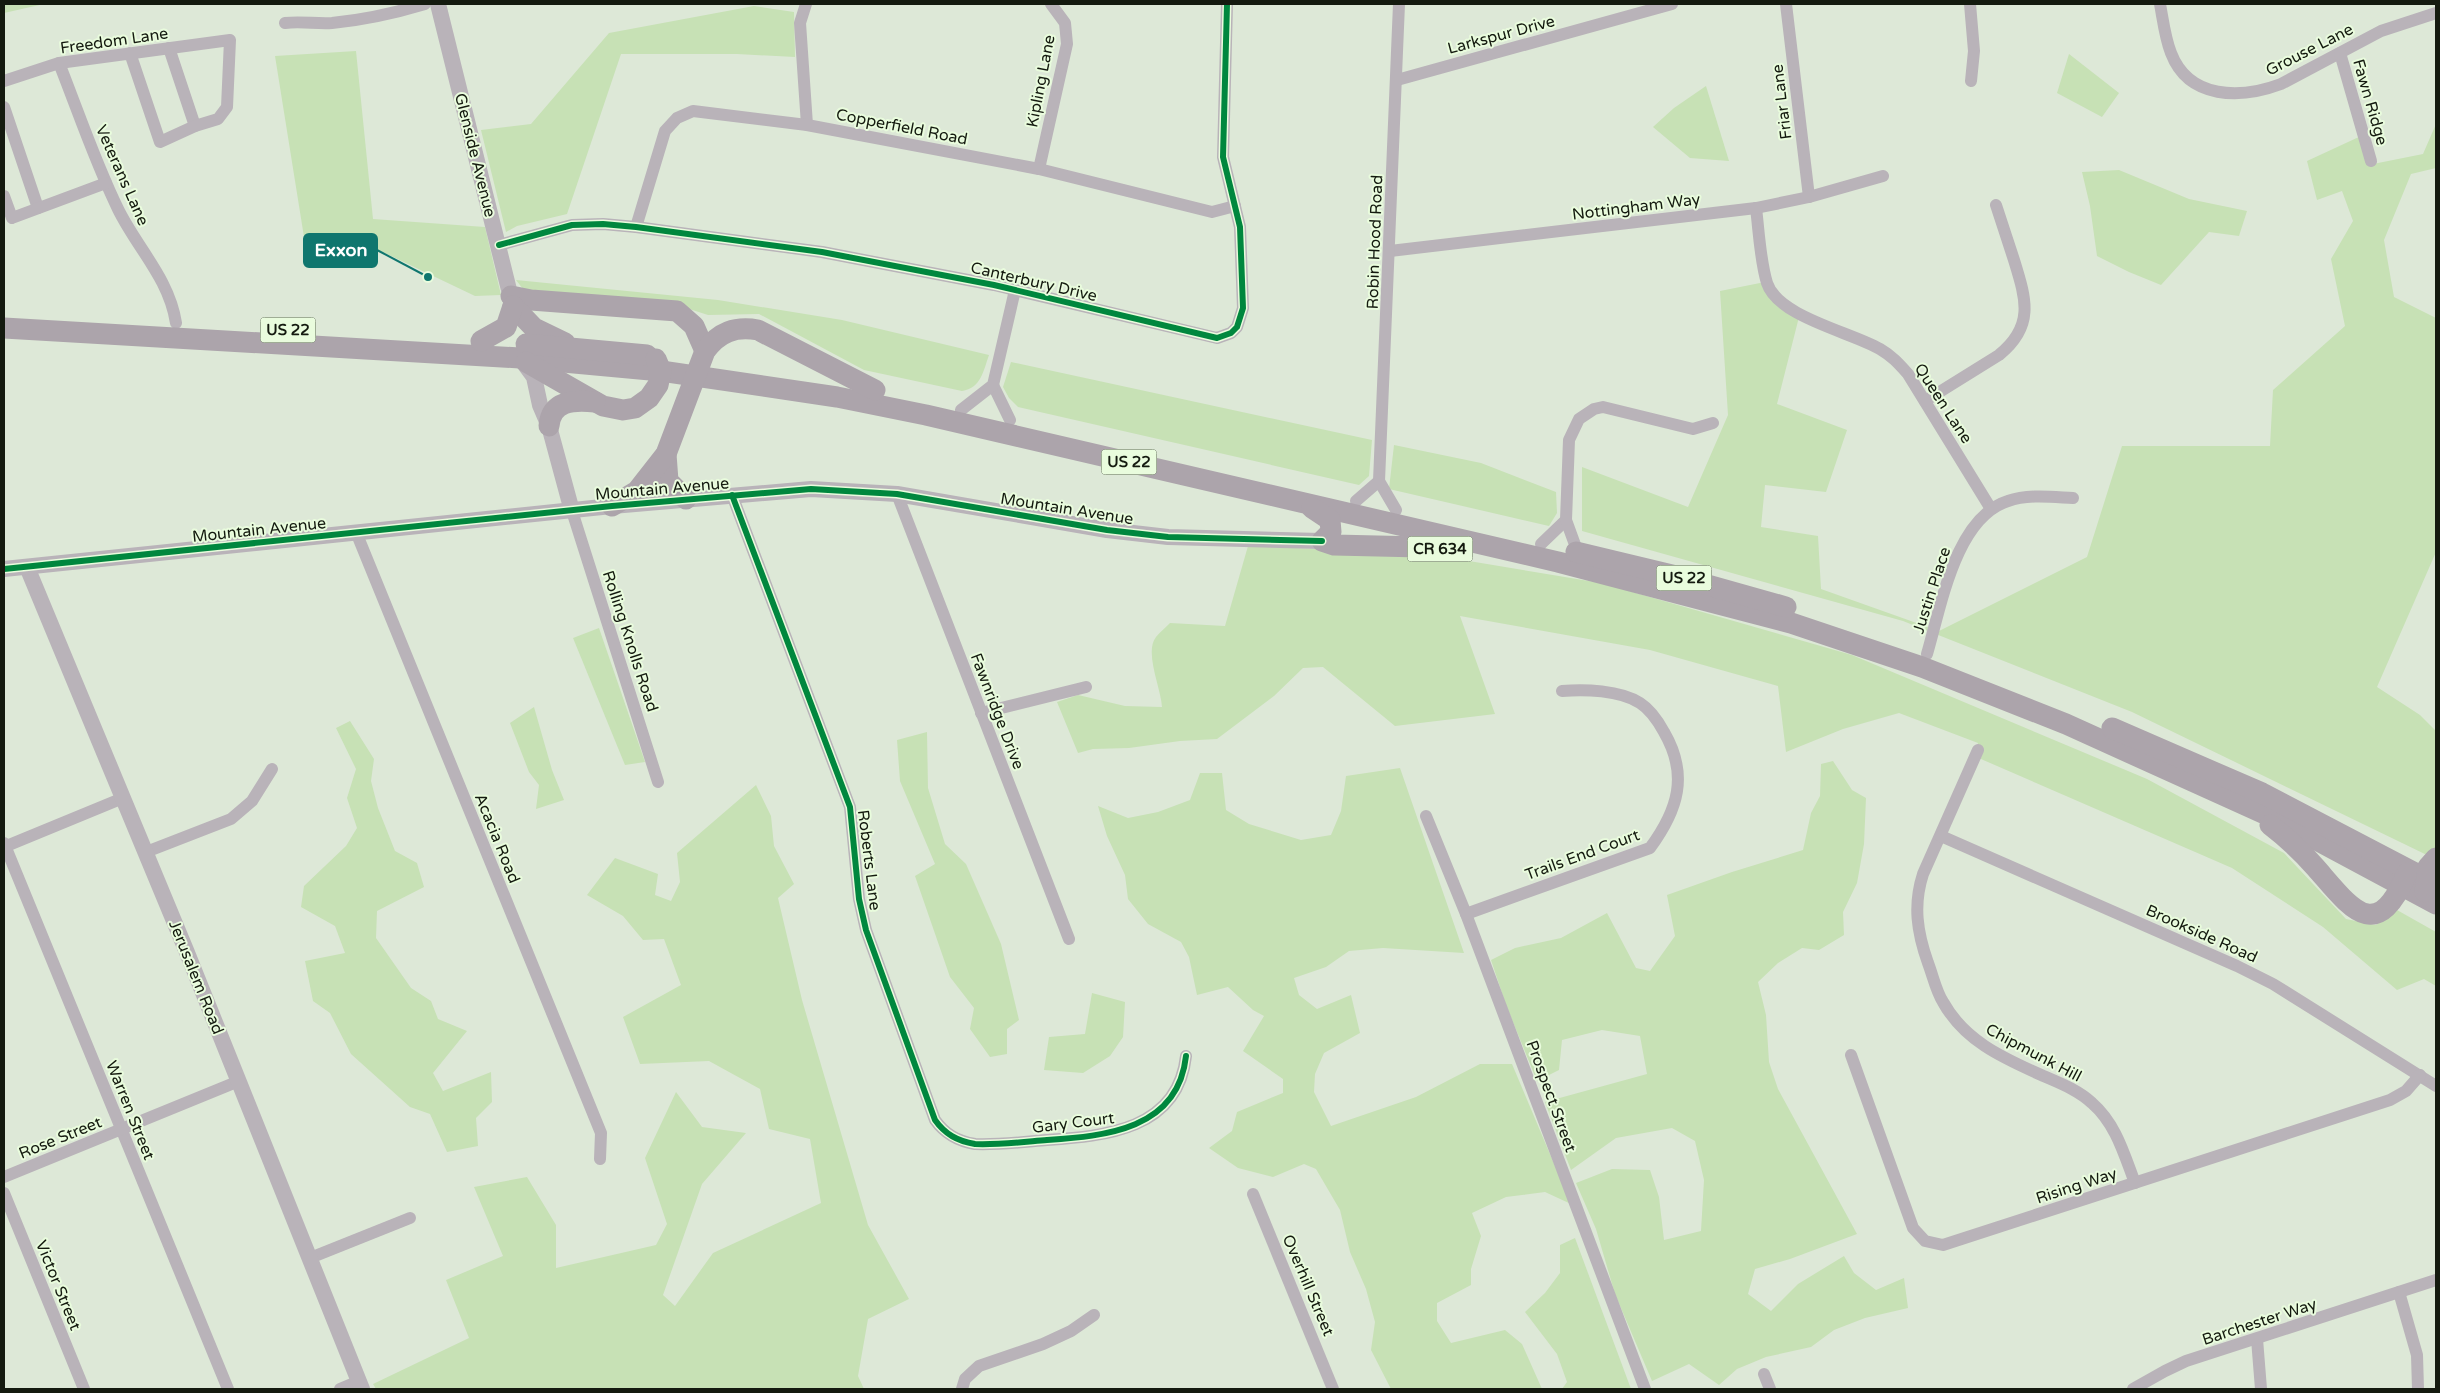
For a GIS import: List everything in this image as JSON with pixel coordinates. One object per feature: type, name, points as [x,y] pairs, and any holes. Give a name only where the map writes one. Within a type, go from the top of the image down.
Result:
[{"type":"highway","points":[[512,301],[531,300],[677,312],[685,316],[694,326],[702,362]]},
{"type":"highway","points":[[481,341],[506,326],[512,301]]},
{"type":"highway","points":[[512,301],[534,328],[573,347]]},
{"type":"highway","name":"US 22","points":[[4,314],[573,347],[655,363]]},
{"type":"highway","points":[[612,506],[637,491],[666,454],[702,362],[714,340],[730,330],[745,327],[758,330],[875,390]]},
{"type":"highway","name":"US 22","points":[[4,328],[520,358],[655,363],[702,362],[875,390],[1010,420],[1578,552],[1771,602],[1928,654],[2070,710],[2262,793],[2422,886]]},
{"type":"highway","points":[[520,358],[597,403],[622,410],[642,404],[658,386],[655,363]]},
{"type":"highway","name":"US 22","points":[[702,362],[837,397],[926,415],[1558,562],[1791,622],[1922,667],[2066,724],[2239,801],[2422,886]]},
{"type":"highway","points":[[549,426],[551,414],[570,400],[597,403]]},
{"type":"highway","points":[[666,454],[668,481],[686,499]]},
{"type":"highway","points":[[1303,504],[1324,514],[1330,520],[1331,532],[1322,541]]},
{"type":"highway","name":"CR 634","points":[[1322,541],[1334,545],[1421,547],[1558,562]]},
{"type":"highway","points":[[2239,801],[2290,840],[2347,904],[2368,915],[2379,913],[2422,886],[2428,867],[2436,858]]},
{"type":"street","points":[[285,23],[302,21],[335,22],[398,12],[425,4]]},
{"type":"street","name":"Glenside Avenue","points":[[438,4],[512,301]]},
{"type":"street","points":[[806,4],[800,23],[807,124]]},
{"type":"street","name":"Kipling Lane","points":[[1039,169],[1067,44],[1065,23],[1051,4]]},
{"type":"street","name":"Canterbury Drive","points":[[499,245],[572,225],[603,224],[636,227],[822,252],[1015,290],[1217,338],[1223,337],[1237,327],[1243,308],[1242,251],[1235,206],[1223,157],[1228,4]]},
{"type":"street","name":"Robin Hood Road","points":[[1379,481],[1399,4]]},
{"type":"street","name":"Larkspur Drive","points":[[1397,80],[1672,4]]},
{"type":"street","name":"Friar Lane","points":[[1786,4],[1809,198]]},
{"type":"street","points":[[1970,4],[1974,59],[1972,81]]},
{"type":"street","name":"Grouse Lane","points":[[2160,4],[2166,37],[2174,59],[2192,81],[2210,91],[2238,95],[2263,91],[2280,84],[2381,30],[2436,13]]},
{"type":"street","name":"Freedom Lane","points":[[4,81],[60,63],[230,40],[227,107],[218,120],[195,126]]},
{"type":"street","points":[[130,54],[160,142],[195,126],[170,48]]},
{"type":"street","name":"Fawn Ridge","points":[[2340,53],[2371,161]]},
{"type":"street","name":"Veterans Lane","points":[[60,63],[106,183],[134,239],[164,282],[173,303],[176,323]]},
{"type":"street","points":[[4,107],[38,208]]},
{"type":"street","name":"Copperfield Road","points":[[636,227],[662,138],[670,124],[677,118],[693,111],[807,124],[1039,169],[1212,212],[1235,206]]},
{"type":"street","name":"Nottingham Way","points":[[1390,251],[1756,208],[1809,198],[1883,176]]},
{"type":"street","points":[[4,196],[12,218],[106,183]]},
{"type":"street","points":[[1925,401],[1999,355],[2016,338],[2022,327],[2026,303],[2023,288],[1996,204]]},
{"type":"street","name":"Queen Lane","points":[[1756,208],[1768,284],[1776,298],[1792,310],[1878,348],[1894,358],[1908,374],[1991,509]]},
{"type":"street","points":[[1010,420],[993,385],[1015,290]]},
{"type":"street","points":[[520,358],[534,377],[540,404],[549,426],[572,511]]},
{"type":"street","points":[[961,410],[993,385]]},
{"type":"street","points":[[1578,552],[1566,520],[1570,440],[1573,428],[1579,418],[1586,413],[1603,407],[1614,408],[1693,430],[1713,423]]},
{"type":"street","points":[[1356,501],[1379,481],[1396,510]]},
{"type":"street","name":"Mountain Avenue","points":[[4,569],[612,506],[732,495],[835,489],[897,494],[1106,530],[1168,537],[1252,541],[1322,541]]},
{"type":"street","name":"Fawnridge Drive","points":[[897,494],[980,713],[1069,939]]},
{"type":"street","name":"Roberts Lane","points":[[732,495],[850,807],[859,899],[866,930],[934,1120],[942,1130],[954,1138]]},
{"type":"street","name":"Justin Place","points":[[1928,654],[1962,545],[1976,524],[1991,509],[2008,501],[2030,497],[2073,498]]},
{"type":"street","name":"Rolling Knolls Road","points":[[572,511],[658,782]]},
{"type":"street","points":[[1541,544],[1566,520]]},
{"type":"street","name":"Acacia Road","points":[[356,532],[600,1133],[600,1159]]},
{"type":"street","name":"Jerusalem Road","points":[[27,567],[146,852],[361,1385]]},
{"type":"street","points":[[980,713],[1086,687]]},
{"type":"street","name":"Trails End Court","points":[[1466,914],[1650,848],[1661,833],[1672,812],[1678,792],[1678,765],[1668,739],[1655,717],[1639,702],[1617,695],[1586,688],[1562,691]]},
{"type":"street","name":"Chipmunk Hill","points":[[1978,750],[1920,884],[1916,914],[1922,946],[1942,1001],[1959,1025],[1980,1044],[2004,1058],[2073,1090],[2092,1103],[2114,1131],[2135,1183]]},
{"type":"street","points":[[146,852],[230,819],[252,801],[272,769]]},
{"type":"street","points":[[4,845],[123,798]]},
{"type":"street","name":"Prospect Street","points":[[1426,816],[1466,914],[1644,1389]]},
{"type":"street","name":"Brookside Road","points":[[1941,836],[2273,984],[2436,1086]]},
{"type":"street","name":"Warren Street","points":[[4,845],[228,1389]]},
{"type":"street","name":"Rising Way","points":[[1851,1055],[1913,1228],[1925,1241],[1934,1244],[1952,1242],[2390,1100],[2406,1091],[2420,1075]]},
{"type":"street","name":"Gary Court","points":[[954,1138],[962,1142],[988,1144],[1097,1136],[1126,1129],[1151,1114],[1172,1094],[1185,1070],[1186,1056]]},
{"type":"street","name":"Rose Street","points":[[4,1177],[239,1081]]},
{"type":"street","name":"Victor Street","points":[[4,1193],[84,1389]]},
{"type":"street","name":"Overhill Street","points":[[1253,1194],[1333,1389]]},
{"type":"street","points":[[310,1258],[410,1218]]},
{"type":"street","name":"Barchester Way","points":[[2133,1389],[2165,1370],[2186,1362],[2436,1280]]},
{"type":"street","points":[[2399,1292],[2417,1355],[2418,1389]]},
{"type":"street","points":[[962,1389],[965,1379],[979,1366],[1043,1344],[1071,1331],[1094,1315]]},
{"type":"street","points":[[2257,1339],[2261,1389]]},
{"type":"street","points":[[340,1389],[361,1385]]},
{"type":"green space","points":[[4,4],[44,4],[4,13]]},
{"type":"green space","points":[[754,6],[794,12],[795,57],[737,54],[621,54],[567,214],[517,226],[506,232],[481,130],[531,124],[609,33]]},
{"type":"green space","points":[[356,51],[373,219],[485,227],[501,295],[475,296],[364,243],[304,237],[275,56]]},
{"type":"green space","points":[[2069,54],[2119,93],[2102,117],[2057,93]]},
{"type":"green space","points":[[1706,86],[1729,161],[1690,158],[1653,127],[1674,108]]},
{"type":"green space","points":[[2436,124],[2436,168],[2411,174],[2384,240],[2394,297],[2436,318],[2436,552],[2377,687],[2420,715],[2436,731],[2436,855],[2431,857],[2132,712],[1903,621],[1582,531],[1582,467],[1688,507],[1728,415],[1720,291],[1770,281],[1799,317],[1777,404],[1847,430],[1826,492],[1765,485],[1761,527],[1818,536],[1821,589],[1939,631],[2087,557],[2122,446],[2270,446],[2273,390],[2345,326],[2331,259],[2353,221],[2342,191],[2317,200],[2307,161],[2361,136],[2368,165],[2423,154]]},
{"type":"green space","points":[[2119,170],[2189,199],[2247,211],[2239,236],[2209,232],[2161,285],[2097,256],[2090,206],[2082,172]]},
{"type":"green space","points":[[516,280],[718,300],[842,320],[989,355],[983,373],[977,383],[962,391],[864,370],[759,314],[708,315],[677,305],[523,289]]},
{"type":"green space","points":[[1011,362],[1372,440],[1369,476],[1359,485],[1018,407],[1009,398],[1003,387]]},
{"type":"green space","points":[[1394,445],[1481,463],[1556,492],[1557,513],[1549,526],[1389,489]]},
{"type":"green space","points":[[1248,546],[1421,553],[1601,583],[1852,655],[2147,779],[2284,853],[2346,919],[2376,925],[2397,910],[2436,932],[2436,986],[2424,979],[2397,990],[2323,927],[2232,868],[1974,756],[1978,743],[1899,713],[1843,729],[1786,752],[1778,686],[1650,650],[1460,616],[1495,714],[1395,726],[1323,667],[1303,668],[1274,696],[1217,739],[1180,741],[1129,748],[1093,749],[1078,753],[1057,702],[1078,695],[1125,706],[1162,707],[1152,661],[1153,644],[1156,637],[1170,623],[1225,626]]},
{"type":"green space","points":[[599,628],[645,762],[625,765],[573,638]]},
{"type":"green space","points":[[534,707],[552,770],[564,800],[536,809],[539,785],[529,772],[510,723]]},
{"type":"green space","points":[[350,721],[374,759],[371,781],[378,808],[395,851],[417,863],[424,887],[377,911],[376,938],[411,988],[431,1001],[438,1019],[467,1031],[433,1073],[443,1091],[491,1072],[492,1102],[476,1118],[478,1146],[447,1152],[430,1114],[410,1107],[351,1054],[330,1013],[313,1001],[305,961],[345,953],[335,926],[301,907],[304,886],[346,846],[357,828],[347,798],[356,769],[336,728]]},
{"type":"green space","points":[[927,732],[928,788],[945,844],[966,864],[1001,944],[1019,1020],[1007,1029],[1007,1054],[990,1057],[970,1029],[974,1008],[950,977],[915,876],[935,864],[900,781],[897,740]]},
{"type":"green space","points":[[1833,761],[1852,790],[1866,798],[1864,844],[1857,883],[1843,912],[1844,935],[1819,950],[1802,948],[1778,963],[1758,982],[1766,1015],[1769,1062],[1778,1089],[1857,1234],[1790,1259],[1755,1269],[1748,1294],[1771,1311],[1798,1284],[1844,1256],[1854,1273],[1876,1290],[1904,1278],[1908,1308],[1865,1318],[1834,1330],[1811,1347],[1766,1357],[1737,1369],[1719,1385],[1689,1364],[1652,1381],[1615,1294],[1596,1229],[1576,1183],[1612,1169],[1650,1170],[1659,1197],[1664,1240],[1701,1231],[1704,1180],[1695,1141],[1672,1128],[1616,1138],[1571,1170],[1545,1102],[1647,1074],[1640,1036],[1602,1030],[1562,1040],[1559,1070],[1537,1081],[1506,1005],[1491,960],[1515,948],[1561,938],[1607,913],[1636,968],[1650,971],[1675,936],[1667,895],[1803,850],[1811,813],[1820,796],[1821,764]]},
{"type":"green space","points":[[1400,768],[1464,953],[1383,948],[1349,951],[1326,967],[1294,978],[1299,995],[1317,1009],[1351,995],[1360,1033],[1324,1053],[1315,1074],[1314,1092],[1331,1126],[1416,1097],[1480,1064],[1512,1064],[1571,1204],[1545,1192],[1506,1197],[1472,1213],[1481,1236],[1471,1269],[1471,1285],[1437,1303],[1437,1321],[1451,1343],[1505,1330],[1522,1344],[1542,1389],[1391,1389],[1371,1350],[1375,1322],[1366,1289],[1350,1252],[1340,1210],[1316,1169],[1304,1164],[1273,1177],[1238,1168],[1209,1148],[1232,1131],[1237,1112],[1283,1093],[1283,1079],[1243,1051],[1264,1016],[1253,1010],[1228,987],[1197,995],[1189,957],[1181,942],[1148,924],[1128,899],[1125,875],[1107,836],[1098,806],[1128,818],[1158,812],[1190,800],[1200,773],[1222,773],[1226,810],[1249,824],[1301,840],[1331,835],[1341,811],[1346,776]]},
{"type":"green space","points":[[756,785],[771,816],[774,846],[794,884],[778,898],[802,1000],[868,1225],[909,1299],[868,1319],[858,1376],[864,1389],[376,1389],[373,1384],[469,1338],[446,1280],[503,1256],[474,1187],[527,1177],[556,1225],[556,1268],[656,1245],[667,1224],[645,1158],[676,1092],[702,1127],[746,1133],[702,1184],[663,1295],[675,1306],[713,1253],[821,1203],[810,1139],[769,1129],[760,1089],[709,1061],[640,1064],[623,1017],[681,985],[664,939],[643,940],[623,916],[587,895],[615,858],[658,874],[655,895],[671,901],[680,882],[677,853]]},
{"type":"green space","points":[[1092,993],[1125,1002],[1123,1037],[1110,1056],[1083,1073],[1044,1070],[1049,1037],[1085,1034]]},
{"type":"green space","points":[[1575,1238],[1631,1389],[1562,1389],[1567,1382],[1557,1354],[1525,1312],[1545,1293],[1560,1273],[1560,1245]]},
{"type":"cycle path","points":[[499,245],[572,225],[603,224],[636,227],[822,252],[994,285],[1217,338],[1231,333],[1237,327],[1243,308],[1240,227],[1223,157],[1227,4]]},
{"type":"cycle path","points":[[4,569],[612,506],[811,489],[897,494],[1107,530],[1168,537],[1322,541]]},
{"type":"cycle path","points":[[732,495],[850,807],[859,899],[866,930],[935,1120],[939,1125],[952,1136],[975,1144],[1002,1144],[1092,1136],[1114,1131],[1135,1124],[1154,1114],[1169,1100],[1180,1081],[1186,1056]]},
{"type":"place","name":"Exxon","points":[[428,277]]}]
